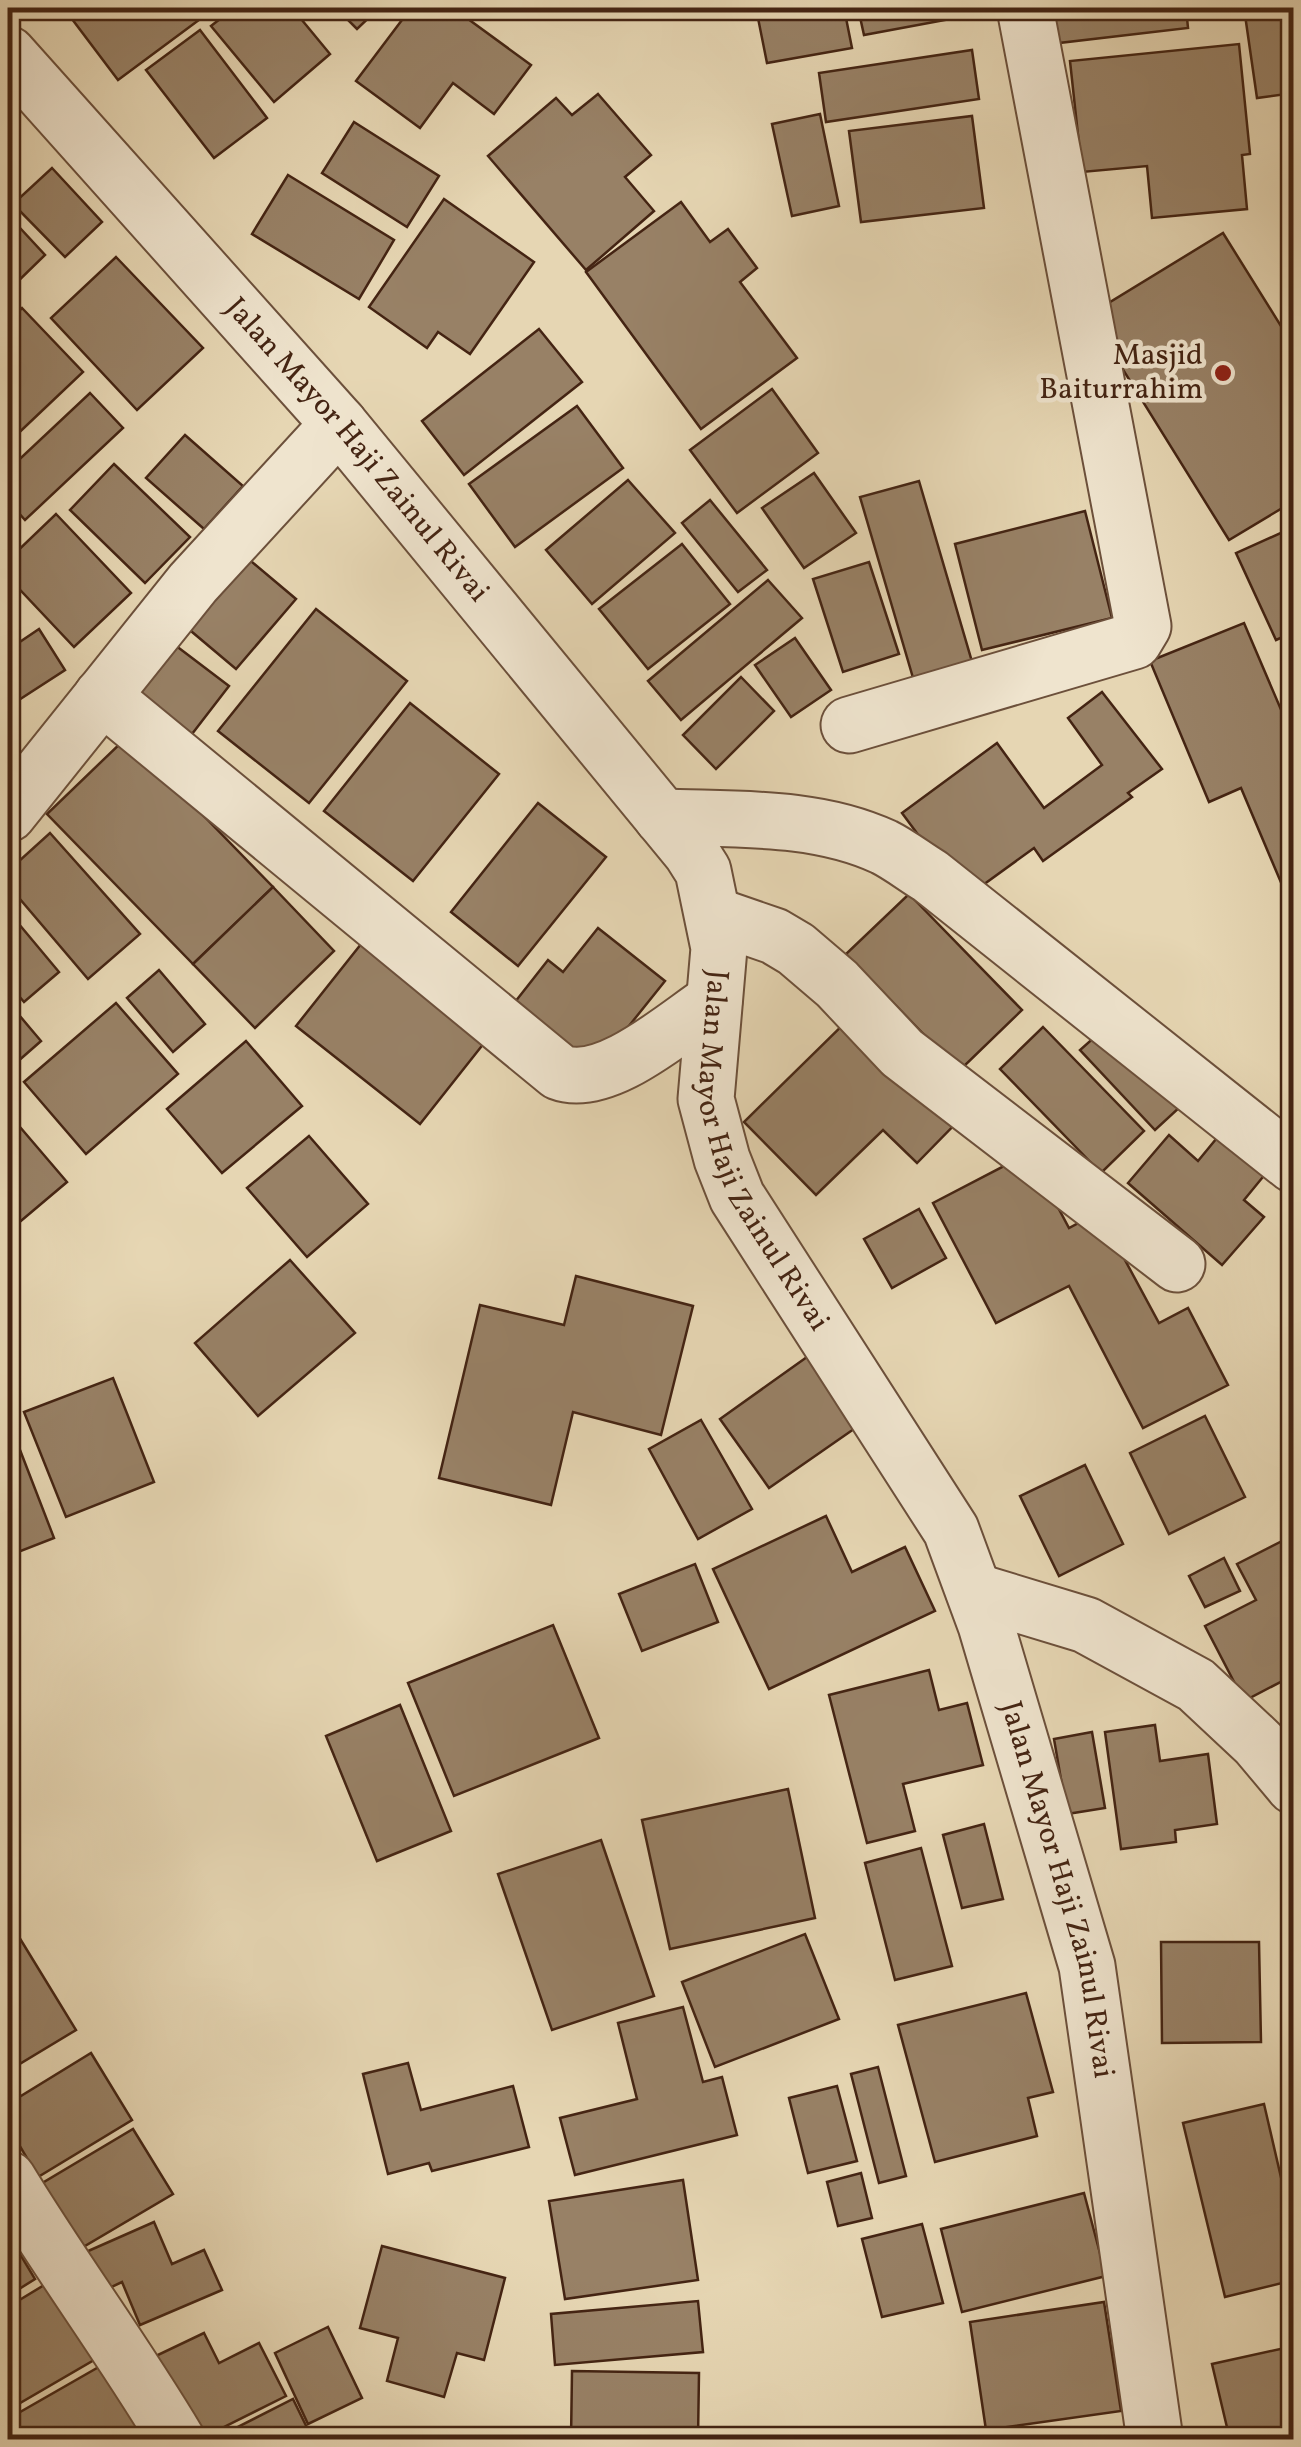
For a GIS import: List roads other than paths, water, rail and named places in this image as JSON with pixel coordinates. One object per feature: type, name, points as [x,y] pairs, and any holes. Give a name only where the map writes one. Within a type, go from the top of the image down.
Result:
[{"type":"street","points":[[849,725],[1134,641],[1143,626],[1026,8]]},
{"type":"street","name":"Jalan Mayor Haji Zainul Rivai","points":[[8,54],[339,424],[703,872],[719,948],[706,1099],[722,1159],[737,1197],[951,1530],[974,1591],[1086,1966],[1156,2440]]},
{"type":"street","points":[[8,814],[193,583],[339,424]]},
{"type":"street","points":[[102,696],[559,1072],[583,1077],[614,1068],[714,1001]]},
{"type":"street","points":[[662,817],[792,822],[849,834],[886,848],[930,876],[1294,1165]]},
{"type":"street","points":[[713,915],[774,936],[796,949],[838,984],[902,1052],[1178,1264]]},
{"type":"street","points":[[974,1591],[1086,1625],[1196,1685],[1258,1743],[1294,1786]]},
{"type":"street","points":[[8,2180],[134,2367],[177,2440]]},
{"type":"place","name":"Masjid Baiturrahim","points":[[1223,373]]}]
